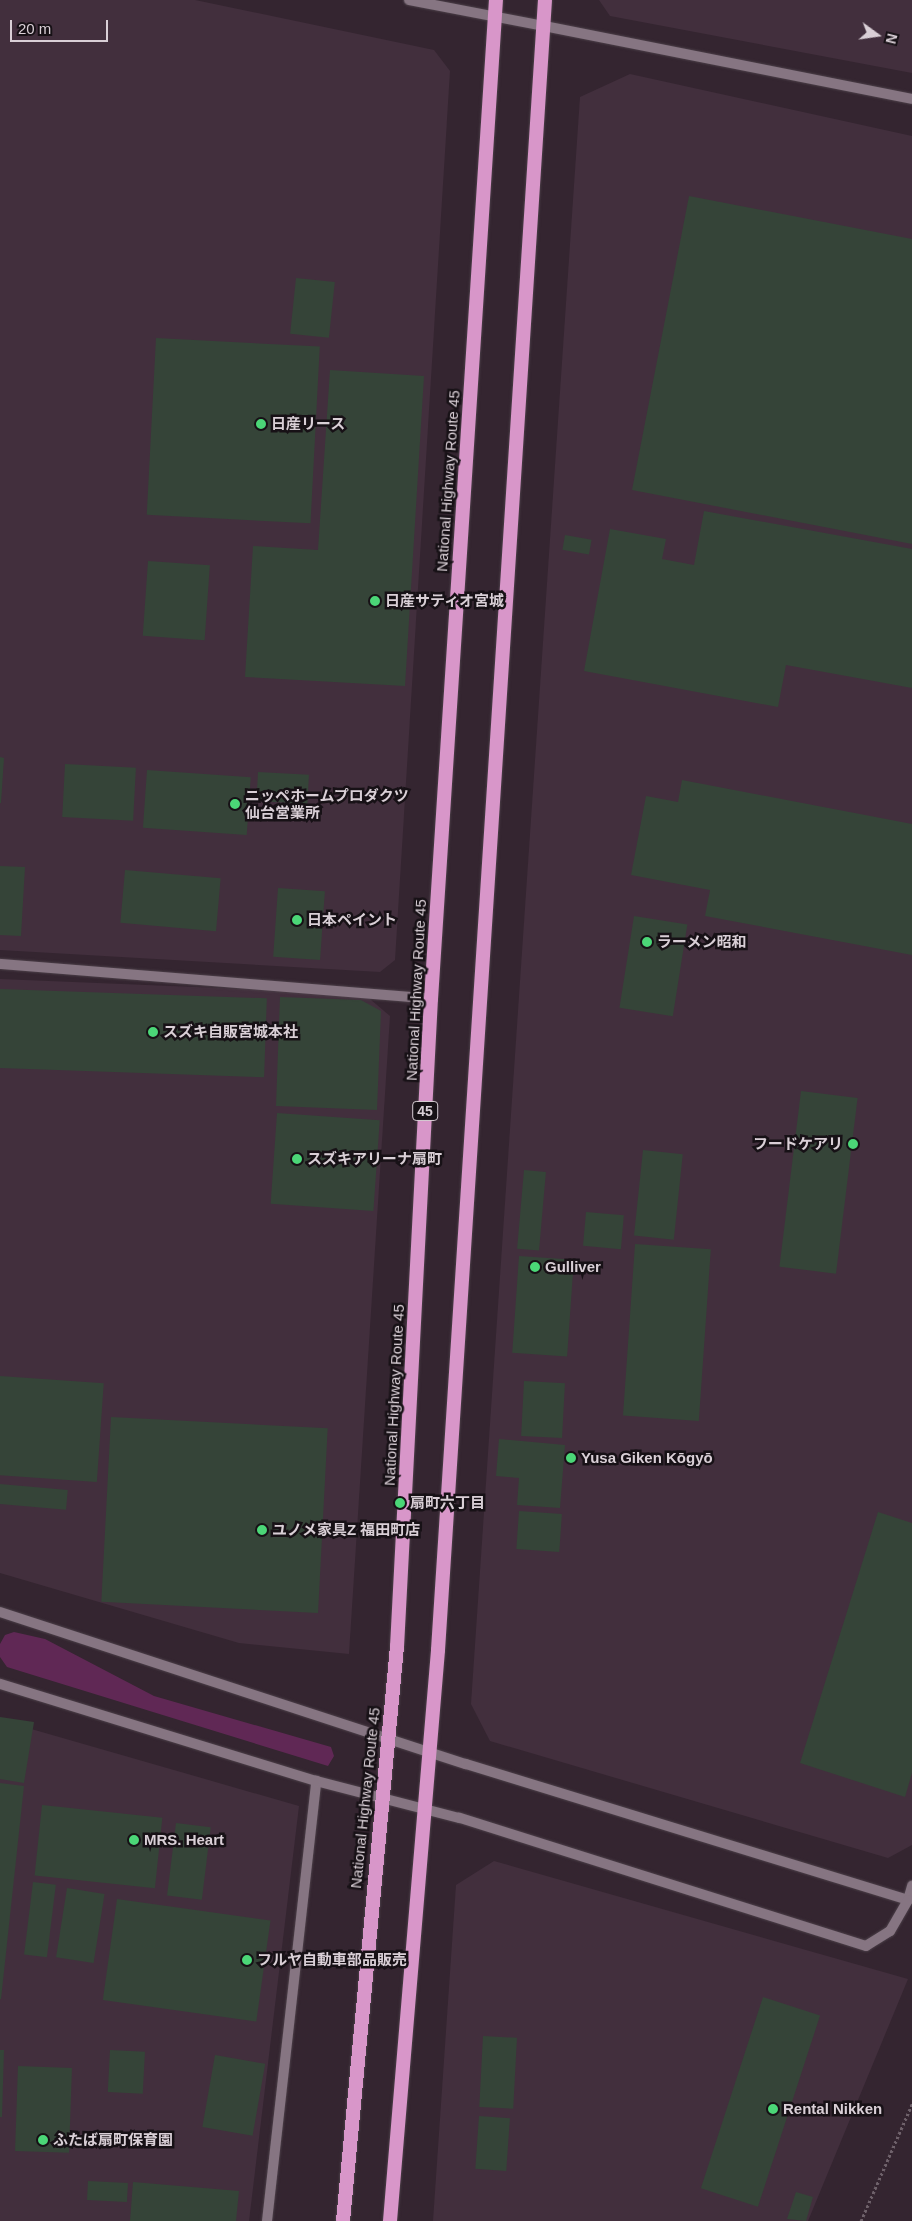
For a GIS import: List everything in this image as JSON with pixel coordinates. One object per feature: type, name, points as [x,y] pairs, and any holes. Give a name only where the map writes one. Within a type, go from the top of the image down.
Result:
[{"type":"highway","name":"National Highway Route 45","points":[[342,2221],[397,1647],[431,999],[496,0]]},
{"type":"highway","points":[[390,2221],[423,1809],[438,1650],[545,0]]},
{"type":"street","points":[[408,0],[912,99]]},
{"type":"street","points":[[0,964],[431,999]]},
{"type":"street","points":[[0,1612],[388,1738],[908,1900]]},
{"type":"street","points":[[0,1684],[316,1781],[423,1809],[866,1946],[890,1931],[908,1900],[912,1886]]},
{"type":"street","points":[[267,2221],[316,1781]]},
{"type":"path","points":[[861,2221],[912,2104]]},
{"type":"shaded area","points":[[0,0],[195,0],[434,50],[450,71],[395,960],[380,972],[0,950]]},
{"type":"shaded area","points":[[599,0],[912,0],[912,73],[610,16]]},
{"type":"shaded area","points":[[630,74],[912,136],[912,1845],[888,1858],[490,1741],[471,1704],[580,97]]},
{"type":"shaded area","points":[[0,979],[364,994],[390,1016],[349,1654],[239,1643],[0,1573]]},
{"type":"shaded area","points":[[14,1632],[45,1639],[154,1696],[331,1747],[334,1756],[328,1766],[7,1667],[0,1657],[0,1644],[5,1635]]},
{"type":"shaded area","points":[[0,1720],[299,1806],[249,2221],[0,2221]]},
{"type":"shaded area","points":[[494,1861],[908,1979],[808,2221],[433,2221],[456,1885]]},
{"type":"building","points":[[689,196],[912,239],[912,544],[632,490]]},
{"type":"building","points":[[296,278],[335,282],[329,338],[290,334]]},
{"type":"building","points":[[156,338],[320,347],[311,523],[147,515]]},
{"type":"building","points":[[330,370],[424,376],[405,686],[245,677],[253,546],[318,550]]},
{"type":"building","points":[[704,511],[912,549],[912,688],[786,665],[778,707],[584,671],[610,529],[666,539],[662,559],[694,565]]},
{"type":"building","points":[[565,535],[592,540],[589,554],[562,550]]},
{"type":"building","points":[[148,561],[210,565],[205,640],[143,636]]},
{"type":"building","points":[[0,757],[4,758],[1,803],[0,803]]},
{"type":"building","points":[[65,764],[136,768],[133,821],[62,817]]},
{"type":"building","points":[[147,770],[251,777],[247,835],[143,828]]},
{"type":"building","points":[[258,772],[309,775],[307,804],[256,801]]},
{"type":"building","points":[[682,780],[912,824],[912,955],[705,916],[710,890],[631,875],[646,796],[678,802]]},
{"type":"building","points":[[0,866],[25,867],[21,936],[0,935]]},
{"type":"building","points":[[125,870],[221,878],[216,931],[120,923]]},
{"type":"building","points":[[278,888],[325,891],[320,960],[273,957]]},
{"type":"building","points":[[634,916],[687,924],[673,1016],[619,1008]]},
{"type":"building","points":[[0,989],[267,998],[264,1077],[0,1068]]},
{"type":"building","points":[[280,997],[361,1000],[381,1011],[377,1110],[276,1106]]},
{"type":"building","points":[[801,1091],[858,1098],[836,1274],[779,1267]]},
{"type":"building","points":[[277,1113],[380,1120],[373,1211],[271,1204]]},
{"type":"building","points":[[643,1150],[683,1154],[674,1240],[634,1236]]},
{"type":"building","points":[[524,1170],[546,1172],[539,1251],[517,1249]]},
{"type":"building","points":[[586,1212],[624,1215],[621,1249],[583,1246]]},
{"type":"building","points":[[635,1244],[711,1249],[699,1421],[623,1416]]},
{"type":"building","points":[[519,1256],[574,1260],[567,1357],[512,1353]]},
{"type":"building","points":[[0,1376],[104,1383],[97,1482],[0,1475]]},
{"type":"building","points":[[524,1381],[565,1383],[562,1438],[521,1436]]},
{"type":"building","points":[[111,1417],[328,1428],[318,1613],[101,1602]]},
{"type":"building","points":[[499,1439],[565,1445],[560,1508],[517,1505],[519,1478],[496,1476]]},
{"type":"building","points":[[0,1484],[68,1490],[66,1510],[0,1504]]},
{"type":"building","points":[[519,1511],[562,1514],[559,1552],[516,1549]]},
{"type":"building","points":[[878,1512],[912,1523],[912,1773],[905,1797],[800,1763]]},
{"type":"building","points":[[0,1717],[34,1722],[24,1783],[0,1779]]},
{"type":"building","points":[[0,1783],[24,1786],[1,1999],[0,1999]]},
{"type":"building","points":[[42,1805],[162,1818],[155,1888],[35,1876]]},
{"type":"building","points":[[176,1823],[211,1827],[202,1900],[167,1895]]},
{"type":"building","points":[[33,1882],[56,1885],[47,1957],[24,1954]]},
{"type":"building","points":[[67,1888],[105,1894],[94,1963],[56,1957]]},
{"type":"building","points":[[117,1899],[270,1921],[256,2022],[103,2000]]},
{"type":"building","points":[[763,1997],[820,2016],[758,2207],[701,2188]]},
{"type":"building","points":[[483,2036],[517,2038],[513,2109],[479,2107]]},
{"type":"building","points":[[0,2050],[4,2050],[2,2117],[0,2117]]},
{"type":"building","points":[[110,2050],[145,2052],[143,2094],[108,2092]]},
{"type":"building","points":[[215,2055],[265,2064],[253,2136],[202,2127]]},
{"type":"building","points":[[18,2066],[72,2068],[69,2153],[15,2151]]},
{"type":"building","points":[[479,2116],[510,2118],[506,2171],[475,2169]]},
{"type":"building","points":[[88,2181],[128,2183],[127,2202],[87,2200]]},
{"type":"building","points":[[133,2182],[239,2191],[236,2221],[130,2221]]},
{"type":"building","points":[[796,2192],[813,2197],[806,2221],[787,2219]]},
{"type":"place","name":"日産リース","points":[[261,424]]},
{"type":"place","name":"日産サティオ宮城","points":[[375,601]]},
{"type":"place","name":"ニッペホームプロダクツ 仙台営業所","points":[[235,804]]},
{"type":"place","name":"日本ペイント","points":[[297,920]]},
{"type":"place","name":"ラーメン昭和","points":[[647,942]]},
{"type":"place","name":"スズキ自販宮城本社","points":[[153,1032]]},
{"type":"place","name":"フードケアリ","points":[[853,1144]]},
{"type":"place","name":"スズキアリーナ扇町","points":[[297,1159]]},
{"type":"place","name":"Gulliver","points":[[535,1267]]},
{"type":"place","name":"Yusa Giken Kōgyō","points":[[571,1458]]},
{"type":"place","name":"扇町六丁目","points":[[400,1503]]},
{"type":"place","name":"ユノメ家具Z 福田町店","points":[[262,1530]]},
{"type":"place","name":"MRS. Heart","points":[[134,1840]]},
{"type":"place","name":"フルヤ自動車部品販売","points":[[247,1960]]},
{"type":"place","name":"Rental Nikken","points":[[773,2109]]},
{"type":"place","name":"ふたば扇町保育園","points":[[43,2140]]}]
